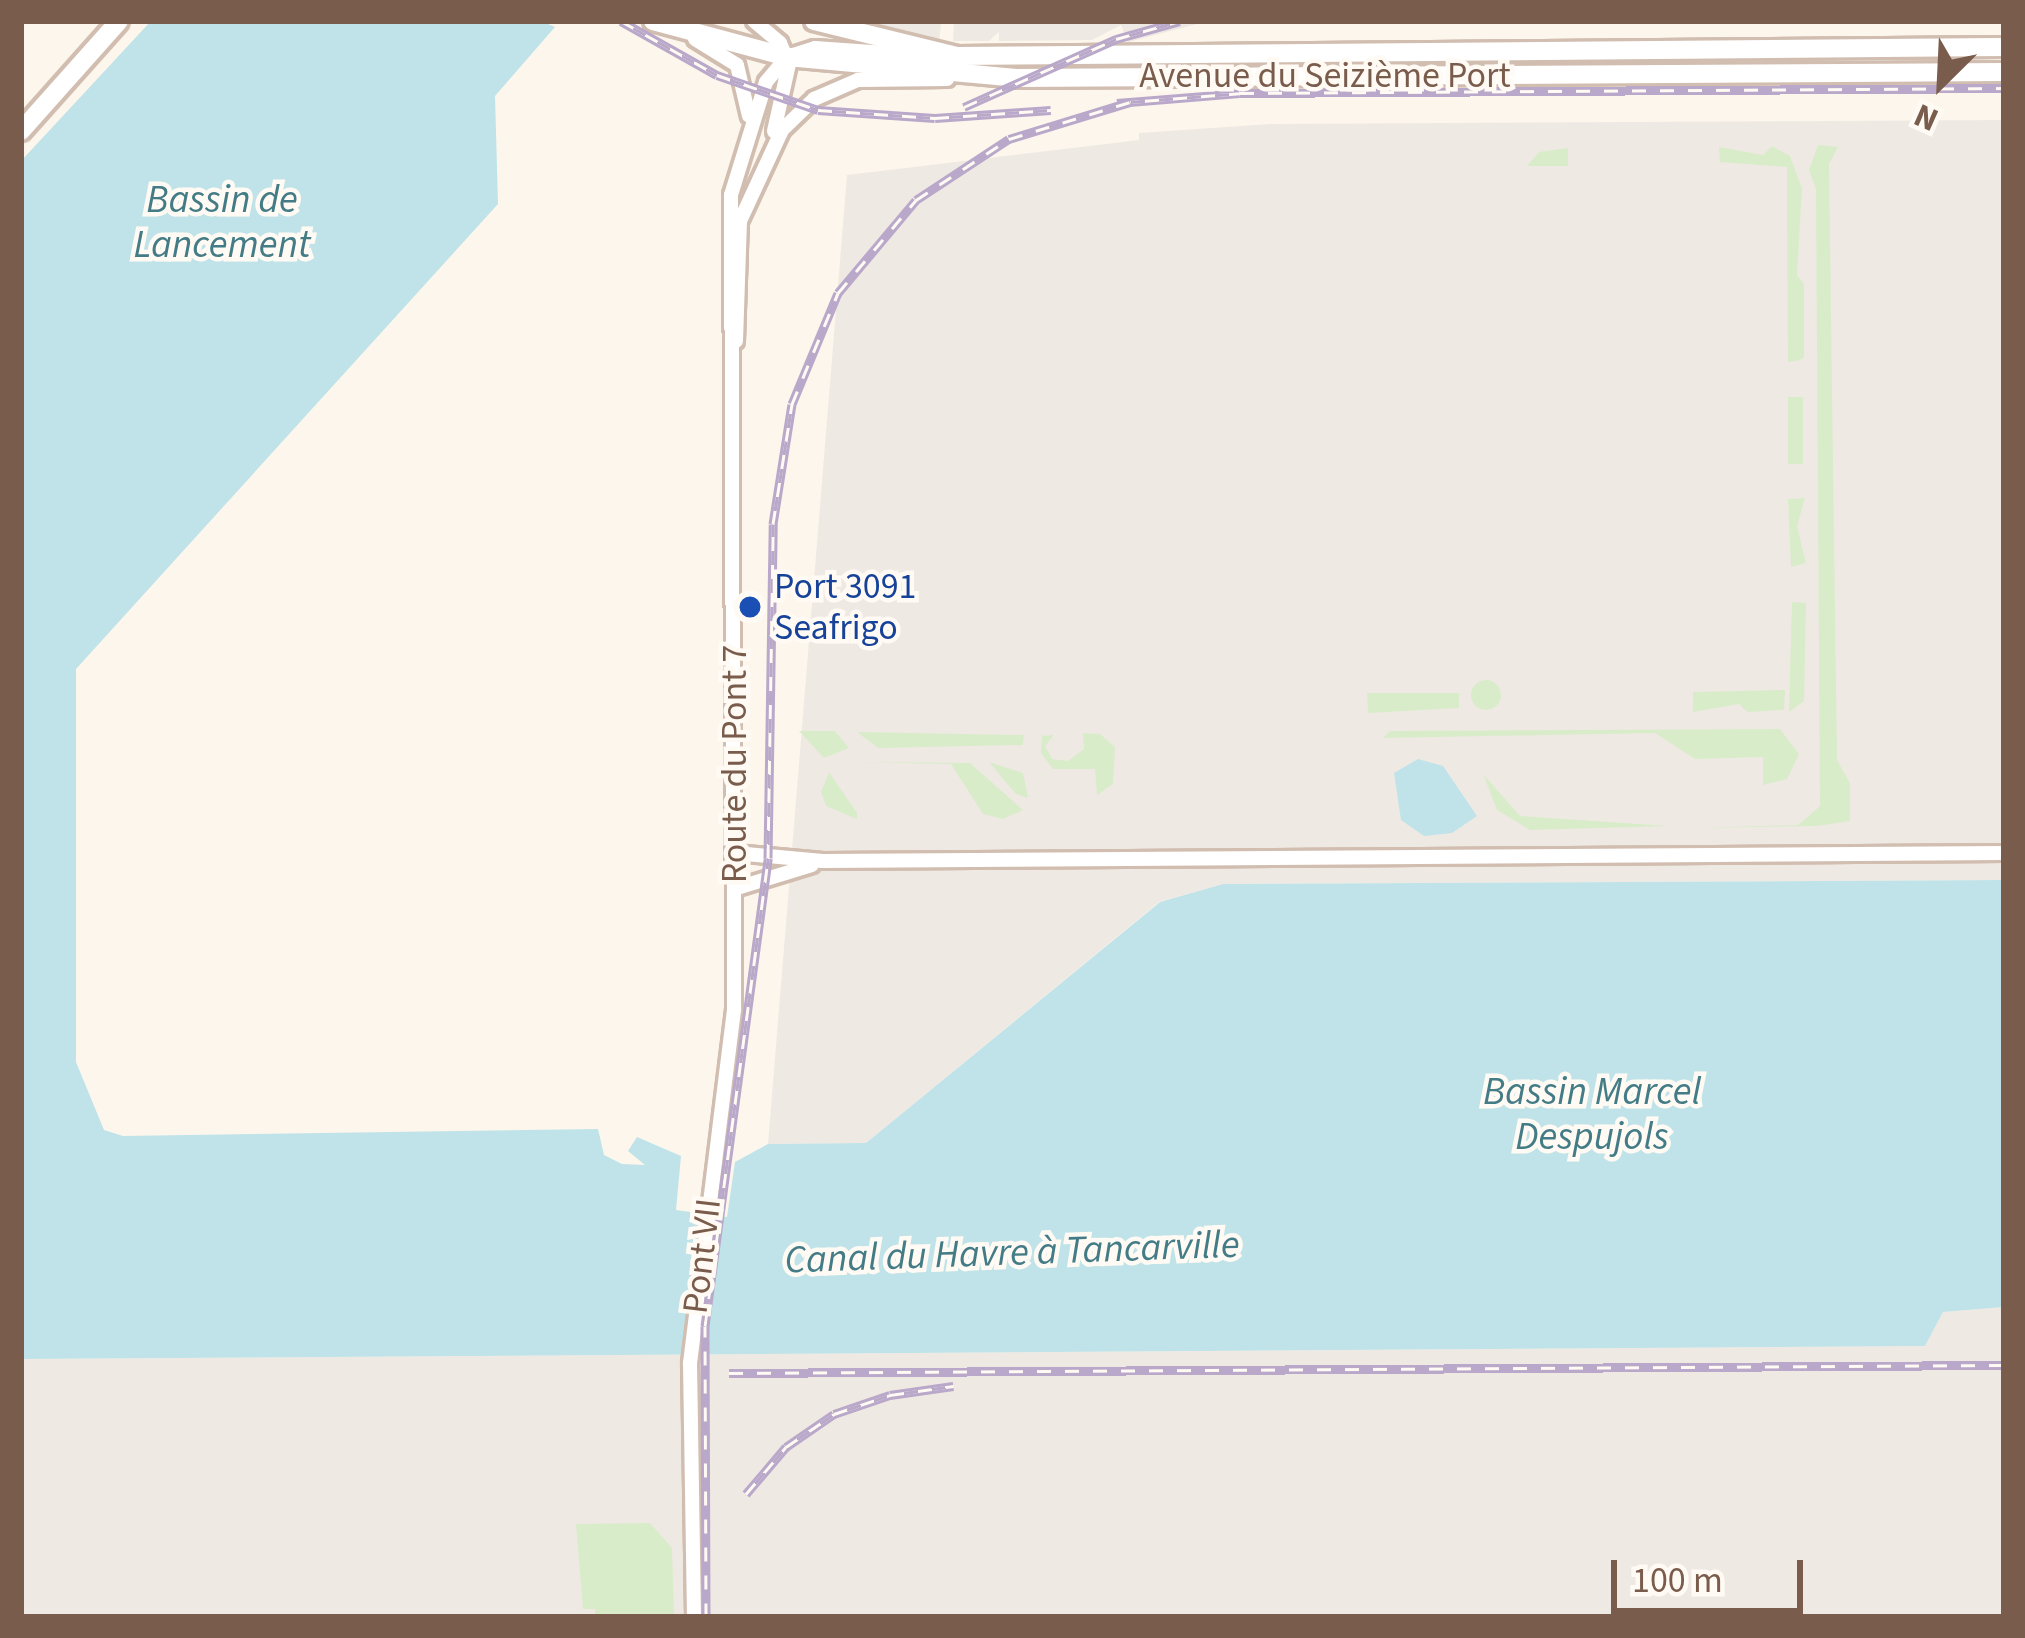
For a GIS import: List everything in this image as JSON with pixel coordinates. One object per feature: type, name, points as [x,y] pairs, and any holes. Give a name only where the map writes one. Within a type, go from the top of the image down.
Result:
[{"type":"main road","points":[[21,131],[119,21]]},
{"type":"main road","name":"Avenue du Seizième Port","points":[[652,21],[787,57],[1016,78],[2004,72]]},
{"type":"main road","name":"Avenue du Seizième Port","points":[[814,21],[957,56],[2004,47]]},
{"type":"street","points":[[652,21],[737,65],[748,88],[747,131],[727,232],[732,376]]},
{"type":"street","points":[[732,376],[740,221],[789,95],[787,57],[754,21]]},
{"type":"street","points":[[747,131],[766,82],[787,57],[815,48],[957,56]]},
{"type":"street","points":[[763,158],[797,112],[835,87],[858,80],[1016,78]]},
{"type":"street","name":"Route du Pont 7","points":[[715,1150],[734,1010],[732,376]]},
{"type":"street","points":[[735,853],[823,862],[2004,853]]},
{"type":"street","points":[[736,888],[823,862]]},
{"type":"street","name":"Pont VII","points":[[694,1617],[690,1363],[715,1150]]},
{"type":"shaded area","points":[[840,21],[1209,21],[1128,42],[1121,25],[1092,40],[999,41],[999,32],[989,41],[953,41],[954,23],[941,24],[939,42]]},
{"type":"shaded area","points":[[2004,120],[2004,880],[1223,884],[1159,902],[866,1143],[768,1144],[847,175],[1139,140],[1139,133],[1270,124]]},
{"type":"shaded area","points":[[2004,1307],[2004,1617],[21,1617],[21,1359],[1925,1346],[1943,1312]]},
{"type":"green space","points":[[1818,145],[1838,147],[1829,164],[1837,760],[1850,783],[1850,821],[1817,826],[1691,828],[1798,825],[1820,806],[1816,189],[1809,170]]},
{"type":"green space","points":[[1772,146],[1790,156],[1802,189],[1797,275],[1804,284],[1804,358],[1788,362],[1787,167],[1720,162],[1719,147],[1763,155]]},
{"type":"green space","points":[[1568,148],[1568,166],[1527,166],[1539,152]]},
{"type":"green space","points":[[1788,397],[1803,397],[1803,464],[1788,464]]},
{"type":"green space","points":[[1805,498],[1797,526],[1806,563],[1791,567],[1788,499]]},
{"type":"green space","points":[[1792,602],[1806,603],[1804,701],[1789,712]]},
{"type":"green space","points":[[1486,680],[1497,684],[1501,695],[1497,706],[1486,710],[1475,706],[1471,695],[1475,684]]},
{"type":"green space","points":[[1785,690],[1784,710],[1747,712],[1739,704],[1693,712],[1693,692]]},
{"type":"green space","points":[[1367,693],[1459,693],[1459,708],[1368,713]]},
{"type":"green space","points":[[1780,729],[1799,754],[1787,779],[1763,785],[1763,757],[1695,759],[1655,733],[1383,738],[1390,731]]},
{"type":"green space","points":[[799,731],[835,731],[849,748],[824,758]]},
{"type":"green space","points":[[857,732],[1024,735],[1023,745],[878,748]]},
{"type":"green space","points":[[1083,733],[1100,734],[1115,747],[1113,784],[1097,795],[1095,769],[1053,769],[1041,753],[1042,736],[1054,735],[1045,746],[1052,759],[1068,761],[1084,749]]},
{"type":"green space","points":[[851,762],[970,763],[1023,810],[1003,819],[983,814],[951,764]]},
{"type":"green space","points":[[989,762],[1023,773],[1028,798],[1016,794]]},
{"type":"green space","points":[[829,772],[857,819],[826,806],[821,792]]},
{"type":"green space","points":[[1483,774],[1520,816],[1668,826],[1530,830],[1497,810]]},
{"type":"green space","points":[[650,1523],[672,1548],[674,1617],[595,1617],[595,1609],[583,1609],[576,1524]]},
{"type":"water","points":[[151,21],[541,21],[555,27],[495,96],[498,204],[76,669],[76,1062],[104,1130],[123,1136],[598,1129],[604,1155],[622,1164],[645,1165],[628,1151],[637,1137],[681,1156],[676,1210],[727,1217],[735,1162],[768,1144],[866,1143],[1160,902],[1223,884],[2004,880],[2004,1307],[1943,1312],[1925,1346],[21,1359],[21,161]]},
{"type":"water","points":[[1418,759],[1443,766],[1477,816],[1452,833],[1424,836],[1401,820],[1394,773]]},
{"type":"railway","points":[[621,21],[717,75],[818,110],[935,118],[1051,110]]},
{"type":"railway","points":[[964,107],[1116,39],[1180,21]]},
{"type":"railway","points":[[1117,103],[1240,93],[2004,88]]},
{"type":"railway","points":[[706,1617],[705,1326],[768,858],[773,524],[792,404],[838,293],[916,200],[1009,139],[1130,102]]},
{"type":"railway","points":[[729,1373],[2002,1365]]},
{"type":"railway","points":[[746,1494],[786,1447],[834,1414],[890,1395],[953,1386]]},
{"type":"place","name":"Port 3091 Seafrigo","points":[[750,607]]},
{"type":"water label","name":"Bassin de Lancement","points":[[222,224]]},
{"type":"water label","name":"Bassin Marcel Despujols","points":[[1592,1116]]},
{"type":"water label","name":"Canal du Havre à Tancarville","points":[[1012,1253]]}]
